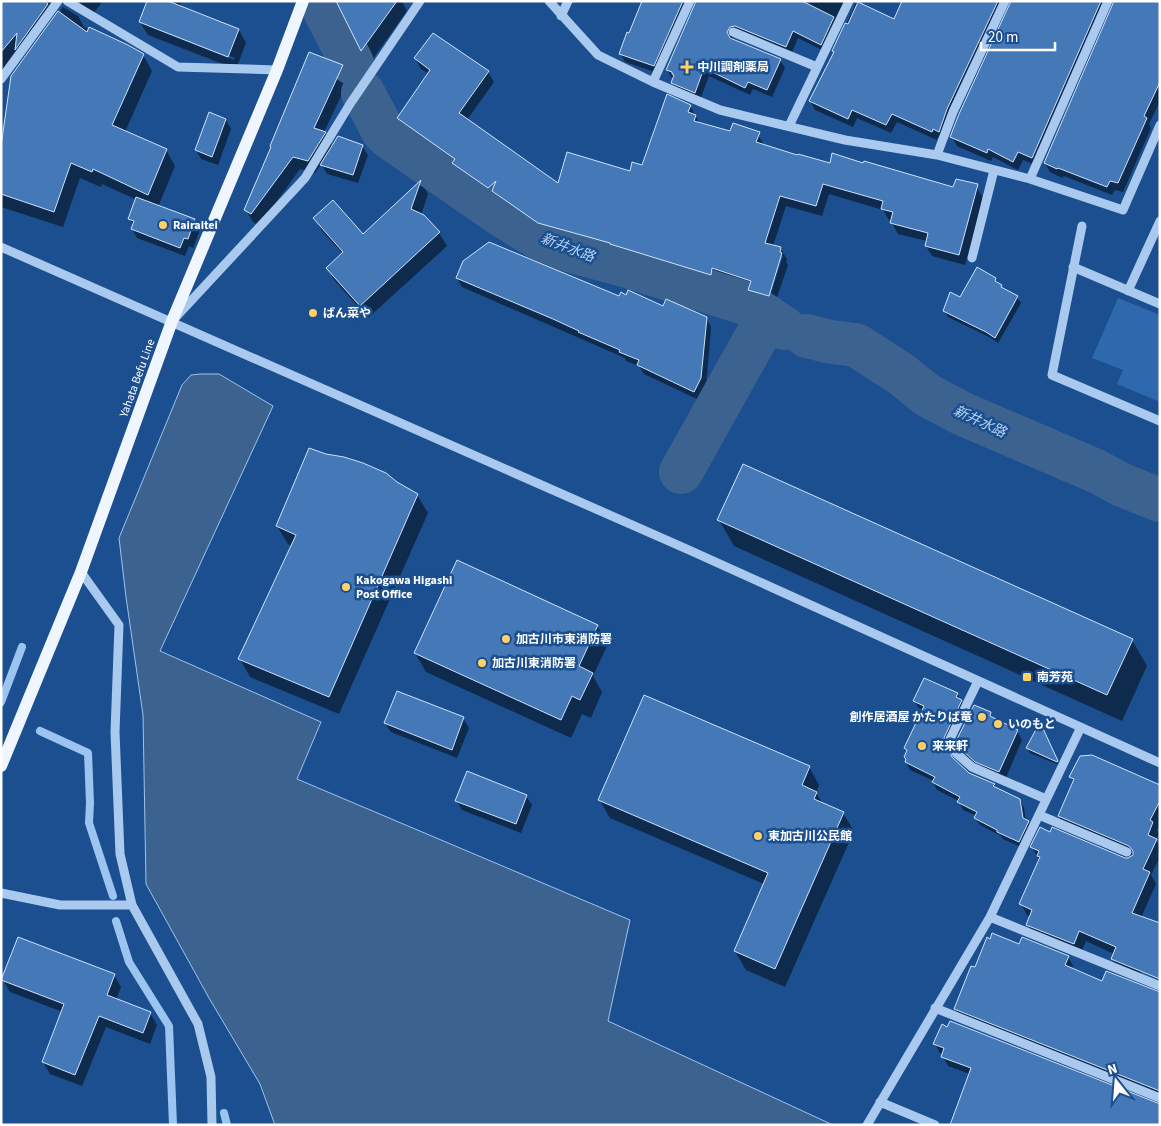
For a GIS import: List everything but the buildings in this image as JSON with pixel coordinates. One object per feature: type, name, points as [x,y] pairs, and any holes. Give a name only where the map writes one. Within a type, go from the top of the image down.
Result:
[{"type":"main road","name":"Yahata Befu Line","points":[[1,766],[80,572],[172,321],[277,70],[303,1]]},
{"type":"street","points":[[1,79],[58,1]]},
{"type":"street","points":[[67,1],[178,67],[277,70]]},
{"type":"street","points":[[172,321],[305,178],[350,104],[420,1]]},
{"type":"street","points":[[549,1],[598,55],[653,82],[720,110],[845,140],[937,155],[1030,179],[1123,210],[1160,125]]},
{"type":"street","points":[[561,16],[568,1]]},
{"type":"street","points":[[653,82],[690,1]]},
{"type":"street","points":[[789,126],[849,1]]},
{"type":"street","points":[[937,155],[953,112],[1004,1]]},
{"type":"street","points":[[1030,179],[1108,1]]},
{"type":"street","points":[[733,32],[817,67]]},
{"type":"street","points":[[972,258],[994,170]]},
{"type":"street","points":[[1128,291],[1160,221]]},
{"type":"street","points":[[1082,226],[1052,375],[1160,421]]},
{"type":"street","points":[[1,247],[689,550],[1160,763]]},
{"type":"street","points":[[1073,267],[1160,304]]},
{"type":"street","points":[[80,572],[119,625],[115,732],[120,854],[132,905],[198,1024],[211,1077],[212,1125]]},
{"type":"street","points":[[978,681],[950,739],[956,753],[972,767],[1046,799]]},
{"type":"street","points":[[867,1125],[990,917],[1081,727]]},
{"type":"street","points":[[1038,815],[1127,852]]},
{"type":"street","points":[[1,893],[60,905],[132,905]]},
{"type":"street","points":[[990,917],[1160,986]]},
{"type":"street","points":[[935,1008],[1160,1098]]},
{"type":"street","points":[[880,1102],[935,1125]]},
{"type":"shaded area","points":[[1118,298],[1160,315],[1160,402],[1117,384],[1123,370],[1092,358]]},
{"type":"shaded area","points":[[219,374],[273,406],[160,651],[321,722],[297,779],[630,920],[608,1021],[833,1125],[275,1125],[260,1084],[209,998],[146,884],[143,715],[119,538],[182,385],[191,375]]},
{"type":"waterway","name":"新井水路","points":[[325,11],[352,63]]},
{"type":"waterway","name":"新井水路","points":[[363,93],[383,131],[389,137],[497,212],[539,238],[568,250],[624,265],[745,303],[784,328]]},
{"type":"waterway","points":[[681,472],[757,336]]},
{"type":"waterway","name":"新井水路","points":[[807,336],[831,342],[856,345],[901,374],[927,395],[963,414],[1160,500]]},
{"type":"waterway","points":[[1,702],[22,647]]},
{"type":"waterway","points":[[40,731],[88,753],[89,823],[113,896]]},
{"type":"waterway","points":[[116,921],[129,962],[169,1026],[173,1125]]},
{"type":"waterway","points":[[224,1113],[227,1125]]},
{"type":"place","name":"中川調剤薬局","points":[[687,67]]},
{"type":"place","name":"Rairaitei","points":[[163,225]]},
{"type":"place","name":"ばん菜や","points":[[313,313]]},
{"type":"place","name":"Kakogawa Higashi Post Office","points":[[346,587]]},
{"type":"place","name":"加古川市東消防署","points":[[506,639]]},
{"type":"place","name":"加古川東消防署","points":[[482,663]]},
{"type":"place","name":"南芳苑","points":[[1027,677]]},
{"type":"place","name":"創作居酒屋 かたりば竜","points":[[982,717]]},
{"type":"place","name":"いのもと","points":[[998,724]]},
{"type":"place","name":"来来軒","points":[[922,746]]},
{"type":"place","name":"東加古川公民館","points":[[758,836]]}]
